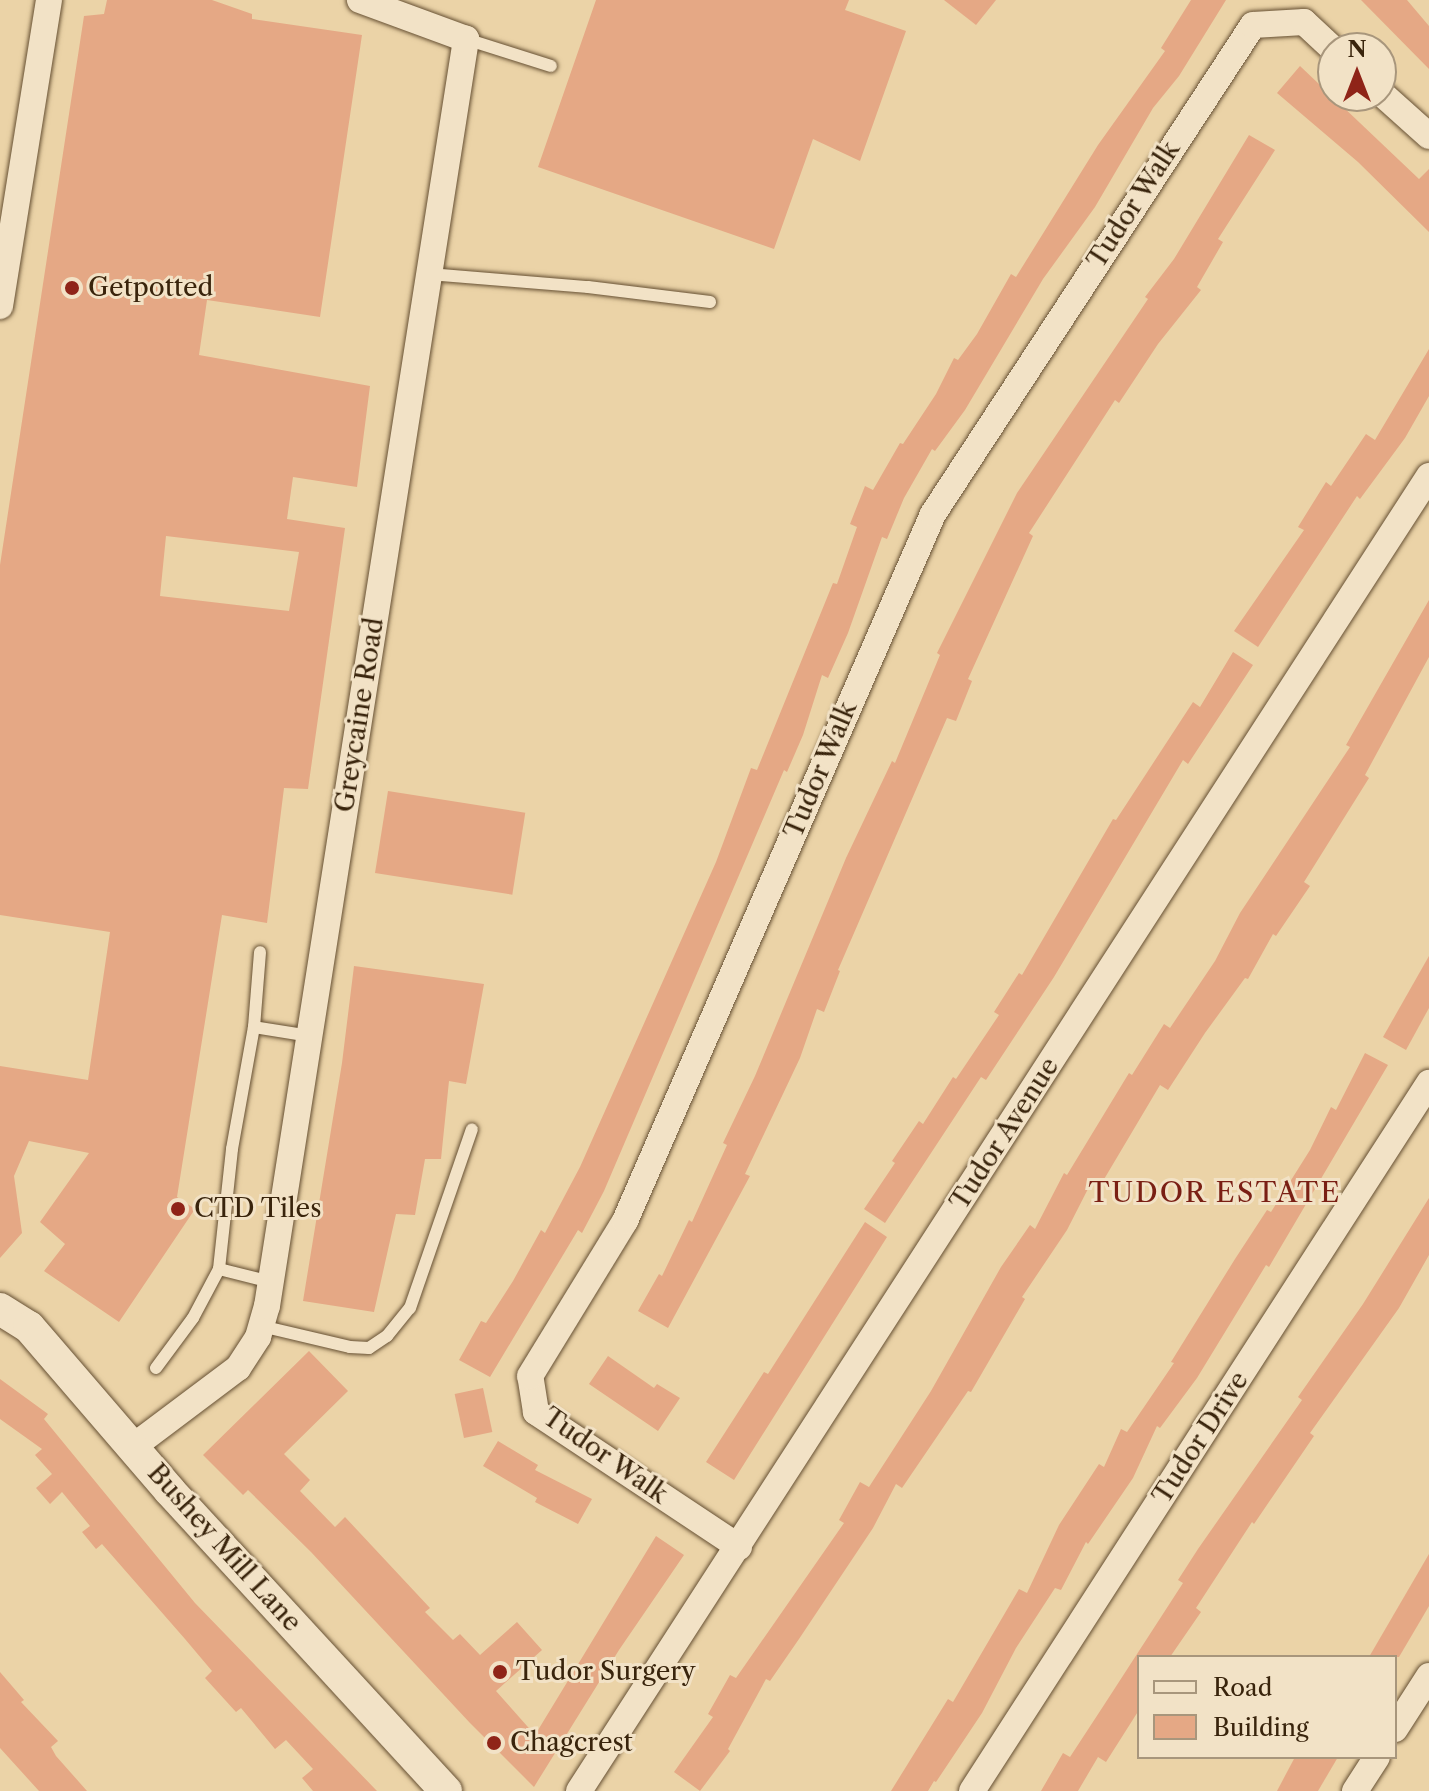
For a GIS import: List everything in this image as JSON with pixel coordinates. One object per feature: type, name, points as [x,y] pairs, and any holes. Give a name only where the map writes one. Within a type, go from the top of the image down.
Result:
[{"type":"street","points":[[0,306],[49,0]]},
{"type":"street","points":[[360,0],[466,39]]},
{"type":"street","name":"Tudor Walk","points":[[739,1547],[536,1412],[530,1376],[625,1221],[933,514],[1253,25],[1304,22],[1317,34]]},
{"type":"street","name":"Greycaine Road","points":[[134,1446],[238,1368],[261,1326],[271,1282],[466,39]]},
{"type":"street","points":[[1397,107],[1429,136]]},
{"type":"street","name":"Tudor Avenue","points":[[579,1791],[1429,476]]},
{"type":"street","name":"Tudor Drive","points":[[972,1791],[1429,1083]]},
{"type":"street","name":"Bushey Mill Lane","points":[[0,1309],[29,1327],[446,1791]]},
{"type":"street","points":[[1397,1726],[1429,1676]]},
{"type":"street","points":[[1355,1791],[1376,1759]]},
{"type":"lane","points":[[466,39],[551,66]]},
{"type":"lane","points":[[429,274],[588,287],[710,302]]},
{"type":"lane","points":[[156,1368],[193,1318],[219,1269],[232,1149],[254,1027],[260,952]]},
{"type":"lane","points":[[254,1027],[310,1036]]},
{"type":"lane","points":[[261,1326],[350,1347],[369,1348],[387,1336],[410,1308],[472,1129]]},
{"type":"lane","points":[[219,1269],[271,1282]]},
{"type":"building","points":[[107,0],[212,0],[252,14],[252,19],[362,35],[320,317],[207,300],[199,355],[370,386],[357,487],[293,477],[287,519],[345,528],[308,789],[284,788],[267,923],[222,915],[177,1197],[195,1209],[119,1322],[44,1271],[65,1244],[40,1222],[89,1153],[29,1141],[14,1176],[22,1233],[0,1258],[0,1066],[88,1080],[110,932],[0,915],[0,565],[84,16],[104,14]],"holes":[[[166,536],[299,552],[289,611],[160,596]]]},
{"type":"building","points":[[596,0],[849,0],[845,10],[906,31],[860,161],[813,139],[774,249],[538,167]]},
{"type":"building","points":[[944,0],[996,0],[976,25]]},
{"type":"building","points":[[1191,0],[1226,0],[1179,76],[1153,108],[1095,207],[1043,279],[965,410],[935,451],[932,449],[904,498],[887,539],[882,537],[848,633],[828,678],[822,675],[803,735],[787,772],[784,770],[604,1191],[582,1233],[578,1230],[490,1377],[459,1360],[481,1321],[486,1323],[513,1281],[541,1230],[545,1233],[580,1167],[716,862],[751,768],[757,770],[833,583],[837,584],[857,527],[850,524],[865,486],[873,490],[900,443],[903,444],[936,394],[954,358],[958,360],[977,334],[1011,274],[1016,277],[1098,145],[1165,51],[1161,48]]},
{"type":"building","points":[[1361,0],[1407,0],[1429,26],[1429,69],[1397,37],[1397,32],[1393,32]]},
{"type":"building","points":[[1300,66],[1317,82],[1317,112],[1348,112],[1419,179],[1429,169],[1429,232],[1358,162],[1277,93]]},
{"type":"building","points":[[1249,135],[1275,150],[1218,239],[1223,242],[1197,287],[1201,290],[1158,344],[1119,403],[1115,400],[1029,533],[1033,536],[968,679],[972,681],[956,721],[947,718],[838,970],[824,1012],[817,1009],[800,1058],[745,1174],[750,1176],[668,1328],[638,1311],[659,1274],[662,1276],[689,1220],[692,1222],[727,1145],[723,1143],[755,1076],[846,858],[892,761],[895,763],[940,655],[937,653],[1017,493],[1148,299],[1145,297],[1174,259]]},
{"type":"building","points":[[1429,349],[1429,396],[1405,438],[1360,499],[1357,496],[1258,647],[1234,631],[1304,530],[1298,527],[1326,482],[1331,486],[1366,434],[1375,440]]},
{"type":"building","points":[[1429,600],[1429,657],[1365,775],[1369,778],[1304,882],[1310,886],[1276,936],[1273,934],[1248,979],[1245,978],[1205,1033],[1168,1090],[1160,1085],[1100,1186],[1092,1181],[1067,1230],[1022,1297],[1025,1299],[971,1392],[968,1391],[902,1488],[896,1484],[873,1528],[799,1639],[770,1681],[766,1679],[728,1749],[730,1751],[700,1791],[674,1772],[713,1717],[708,1714],[730,1675],[736,1678],[844,1523],[839,1520],[860,1482],[869,1487],[931,1391],[1001,1267],[1030,1225],[1035,1229],[1064,1173],[1067,1175],[1129,1073],[1132,1075],[1164,1024],[1170,1028],[1215,961],[1240,913],[1350,747],[1346,745]]},
{"type":"building","points":[[1233,652],[1253,665],[1188,764],[1183,760],[1054,977],[986,1080],[981,1077],[885,1223],[864,1209],[895,1163],[892,1161],[919,1121],[923,1124],[953,1077],[956,1079],[999,1015],[994,1012],[1019,973],[1022,975],[1113,819],[1116,820],[1193,702],[1200,707]]},
{"type":"building","points":[[388,791],[525,813],[512,895],[375,873]]},
{"type":"building","points":[[1429,956],[1429,1008],[1406,1050],[1383,1037]]},
{"type":"building","points":[[354,966],[484,984],[466,1084],[449,1081],[441,1159],[425,1159],[415,1215],[396,1214],[374,1312],[303,1301],[342,1063]]},
{"type":"building","points":[[1365,1053],[1388,1065],[1269,1267],[1266,1265],[1197,1378],[1160,1428],[1157,1426],[1133,1478],[1088,1544],[1086,1542],[1061,1590],[1055,1588],[1016,1648],[982,1713],[936,1782],[928,1791],[891,1791],[948,1699],[953,1702],[1019,1589],[1027,1593],[1059,1525],[1099,1464],[1104,1467],[1121,1429],[1127,1432],[1174,1363],[1171,1362],[1235,1259],[1267,1210],[1271,1212],[1310,1150],[1331,1107],[1336,1110]]},
{"type":"building","points":[[1429,1198],[1429,1255],[1399,1308],[1310,1433],[1314,1436],[1254,1524],[1252,1522],[1196,1608],[1201,1612],[1171,1655],[1137,1655],[1137,1713],[1106,1762],[1098,1757],[1078,1791],[1041,1791],[1063,1753],[1070,1757],[1183,1583],[1178,1580],[1198,1549],[1302,1400],[1298,1397],[1363,1304]]},
{"type":"building","points":[[865,1222],[887,1237],[734,1480],[706,1462],[764,1372],[768,1374]]},
{"type":"building","points":[[309,1351],[348,1391],[284,1454],[310,1480],[300,1491],[335,1527],[345,1517],[430,1608],[425,1612],[453,1640],[460,1634],[480,1655],[517,1622],[542,1650],[496,1691],[535,1735],[656,1536],[684,1555],[619,1650],[534,1787],[311,1552],[248,1490],[243,1495],[203,1455]]},
{"type":"building","points":[[608,1356],[654,1388],[657,1384],[680,1398],[658,1431],[589,1384]]},
{"type":"building","points":[[0,1379],[48,1414],[44,1419],[195,1603],[377,1791],[313,1791],[302,1778],[313,1769],[286,1740],[275,1749],[241,1708],[236,1712],[205,1678],[212,1671],[185,1639],[102,1544],[96,1549],[82,1532],[90,1526],[62,1492],[50,1504],[36,1488],[52,1474],[35,1455],[42,1449],[0,1419]]},
{"type":"building","points":[[483,1388],[492,1432],[464,1438],[455,1394]]},
{"type":"building","points":[[498,1441],[538,1465],[535,1470],[592,1499],[578,1524],[535,1502],[537,1498],[483,1466]]},
{"type":"building","points":[[1429,1554],[1429,1606],[1399,1657],[1370,1655]]},
{"type":"building","points":[[0,1672],[24,1700],[21,1702],[58,1741],[51,1747],[56,1756],[87,1791],[39,1791],[0,1748]]},
{"type":"building","points":[[1294,1759],[1337,1759],[1318,1791],[1277,1791]]},
{"type":"place","name":"Getpotted","points":[[72,288]]},
{"type":"place","name":"CTD Tiles","points":[[178,1209]]},
{"type":"place","name":"Tudor Surgery","points":[[500,1672]]},
{"type":"place","name":"Chagcrest","points":[[494,1743]]},
{"type":"district","name":"TUDOR ESTATE","points":[[1215,1192]]}]
